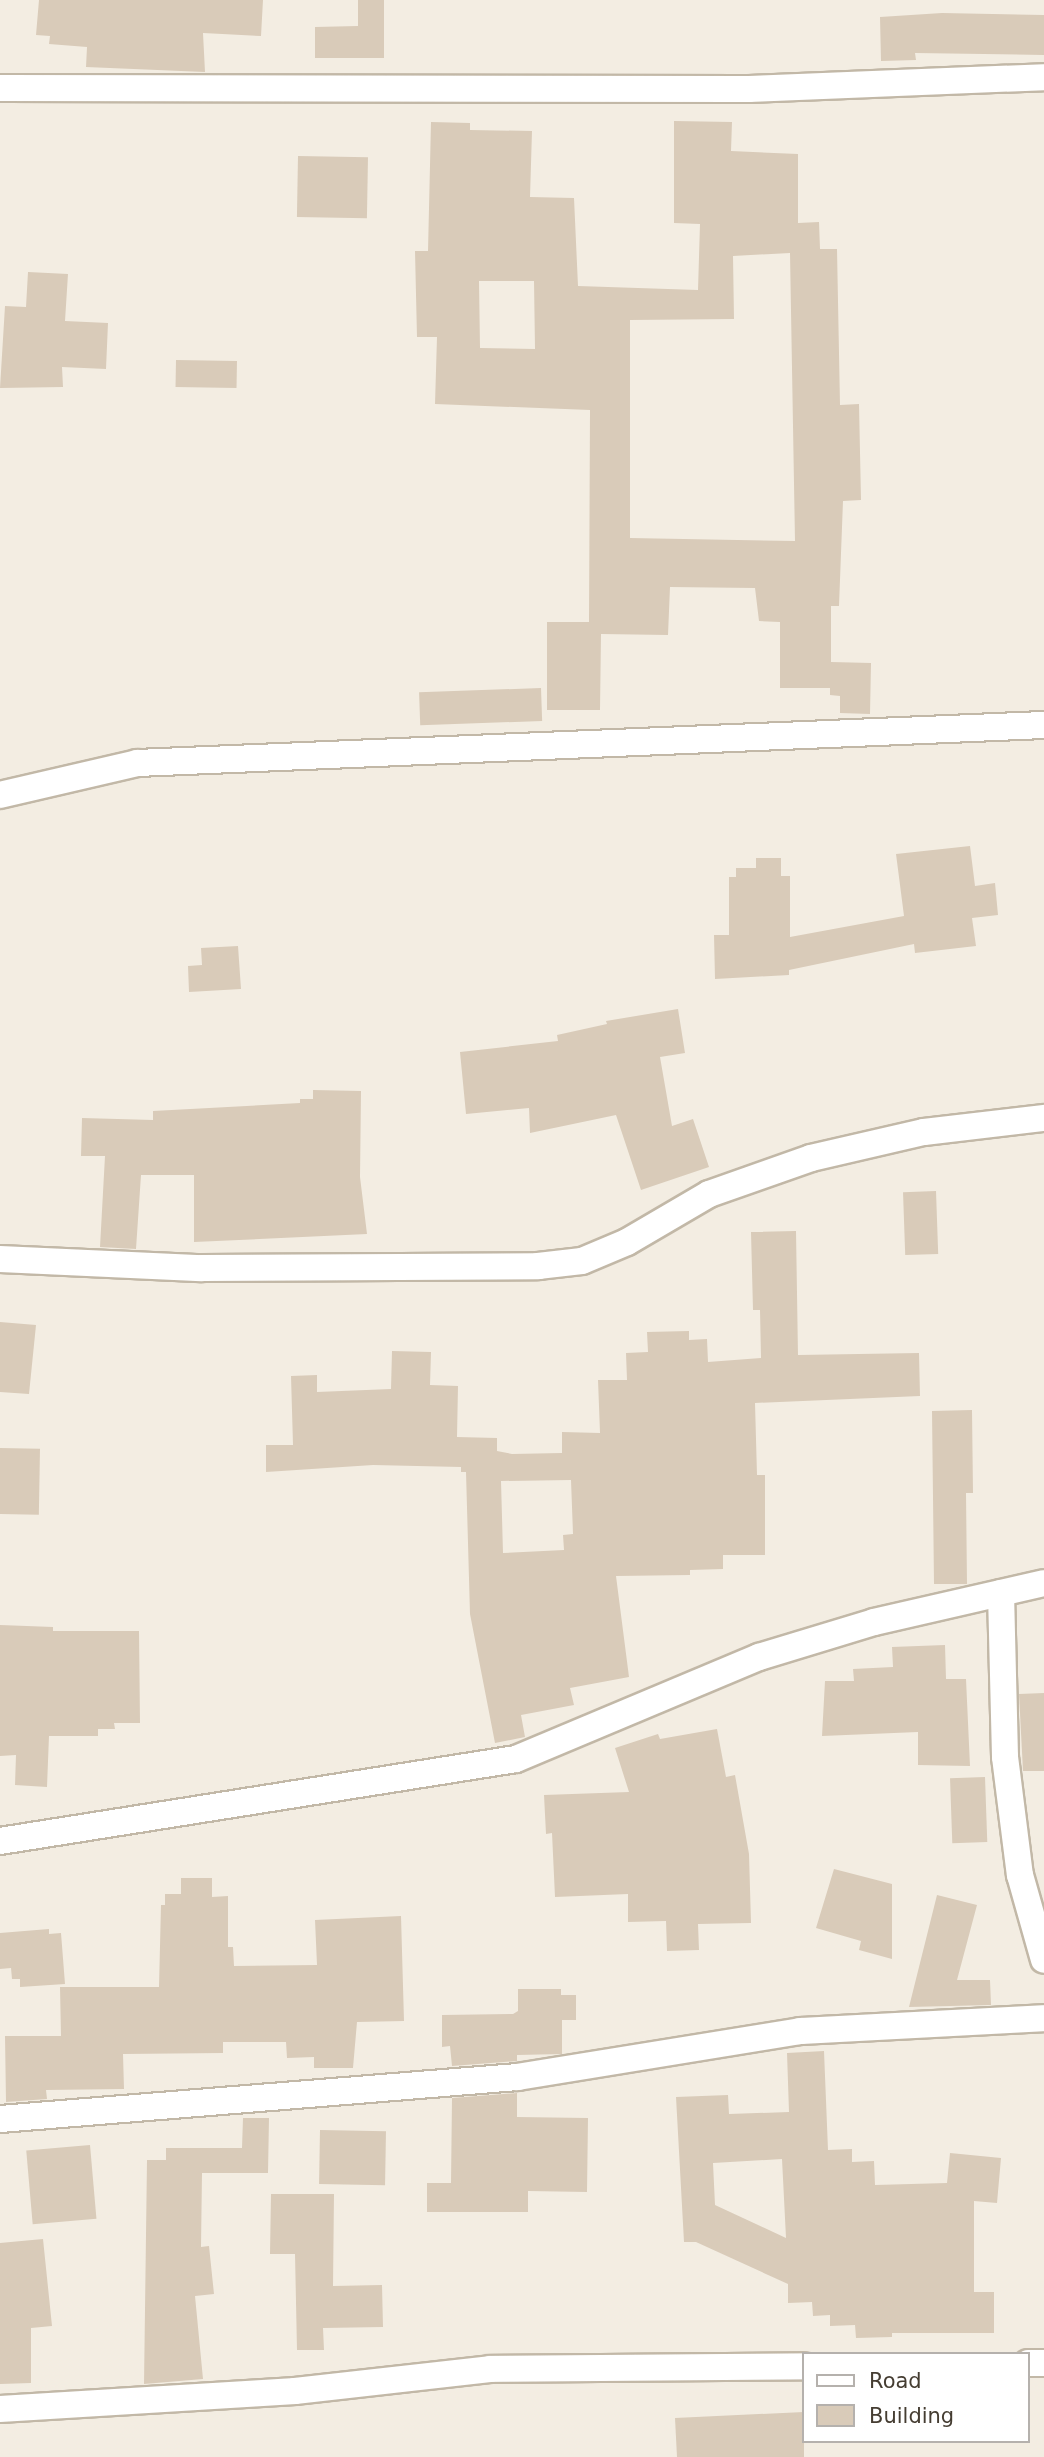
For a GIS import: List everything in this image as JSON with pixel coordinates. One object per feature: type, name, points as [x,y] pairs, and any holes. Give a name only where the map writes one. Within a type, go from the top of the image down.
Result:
[{"type":"street","points":[[0,88],[749,89],[1044,77]]},
{"type":"street","points":[[0,795],[137,763],[1044,725]]},
{"type":"street","points":[[0,1259],[202,1268],[538,1266],[582,1261],[627,1242],[709,1195],[811,1158],[924,1132],[1044,1118]]},
{"type":"street","points":[[0,1841],[516,1759],[759,1657],[874,1622],[1044,1583]]},
{"type":"street","points":[[1001,1593],[1005,1757],[1020,1875],[1044,1960]]},
{"type":"street","points":[[0,2119],[517,2077],[800,2031],[1044,2018]]},
{"type":"street","points":[[0,2409],[295,2391],[490,2369],[802,2366]]},
{"type":"building","points":[[39,0],[263,0],[261,36],[203,33],[205,72],[86,67],[87,47],[49,44],[50,36],[36,35]]},
{"type":"building","points":[[358,0],[384,0],[384,58],[315,58],[315,27],[358,26]]},
{"type":"building","points":[[942,13],[1044,15],[1044,55],[915,53],[916,60],[881,61],[880,17]]},
{"type":"building","points":[[674,121],[732,122],[731,151],[798,154],[798,223],[819,222],[820,249],[837,249],[840,405],[859,404],[861,500],[843,501],[839,606],[831,606],[831,662],[871,663],[870,714],[840,713],[840,696],[830,695],[830,688],[780,688],[780,622],[759,621],[755,588],[670,587],[668,635],[601,634],[600,710],[547,710],[547,622],[589,622],[590,410],[435,404],[437,337],[417,337],[415,251],[428,251],[431,122],[470,123],[470,130],[532,131],[530,197],[574,198],[578,286],[698,290],[700,224],[674,223]],"holes":[[[790,253],[795,541],[630,538],[630,320],[734,319],[733,256]],[[479,281],[534,281],[535,349],[480,348]]]},
{"type":"building","points":[[298,156],[368,157],[367,218],[297,217]]},
{"type":"building","points":[[28,272],[68,274],[65,321],[108,323],[106,369],[62,367],[63,387],[0,388],[5,306],[26,307]]},
{"type":"building","points":[[176,360],[237,361],[237,388],[176,387]]},
{"type":"building","points":[[541,688],[542,721],[420,725],[419,692]]},
{"type":"building","points":[[970,846],[975,886],[995,883],[998,915],[972,918],[976,946],[915,953],[914,944],[789,970],[789,975],[715,979],[714,935],[729,935],[729,877],[736,877],[736,868],[756,868],[756,858],[781,858],[781,876],[790,876],[790,937],[904,916],[896,854]]},
{"type":"building","points":[[238,946],[241,989],[189,992],[188,966],[202,965],[201,948]]},
{"type":"building","points":[[678,1009],[685,1053],[660,1057],[672,1126],[693,1119],[709,1167],[641,1190],[616,1115],[530,1133],[529,1108],[466,1114],[460,1052],[558,1041],[557,1035],[607,1024],[606,1021]]},
{"type":"building","points":[[313,1090],[361,1091],[360,1177],[367,1234],[194,1242],[194,1175],[141,1175],[136,1249],[100,1247],[105,1156],[81,1156],[82,1118],[153,1120],[153,1111],[300,1103],[300,1099],[313,1099]]},
{"type":"building","points":[[936,1191],[938,1254],[905,1255],[903,1192]]},
{"type":"building","points":[[796,1231],[798,1355],[919,1353],[920,1396],[755,1403],[757,1475],[765,1475],[765,1555],[723,1555],[723,1569],[690,1570],[690,1575],[616,1576],[629,1677],[570,1688],[574,1705],[521,1715],[525,1737],[495,1743],[470,1614],[466,1472],[461,1472],[461,1467],[373,1465],[266,1472],[266,1445],[293,1445],[291,1376],[317,1375],[317,1392],[391,1389],[392,1351],[431,1352],[430,1385],[458,1386],[457,1437],[497,1438],[497,1451],[512,1454],[562,1453],[562,1432],[600,1433],[598,1380],[627,1380],[626,1353],[648,1352],[647,1332],[689,1331],[689,1340],[707,1339],[708,1362],[761,1358],[760,1310],[753,1310],[751,1232]],"holes":[[[571,1480],[573,1534],[563,1535],[564,1550],[503,1553],[501,1481]]]},
{"type":"building","points":[[0,1322],[36,1325],[29,1394],[0,1392]]},
{"type":"building","points":[[972,1410],[973,1493],[966,1493],[967,1584],[934,1584],[932,1411]]},
{"type":"building","points":[[0,1448],[40,1449],[39,1515],[0,1514]]},
{"type":"building","points":[[0,1625],[53,1627],[53,1631],[139,1631],[140,1723],[114,1723],[115,1729],[98,1729],[98,1736],[49,1736],[47,1787],[15,1785],[16,1755],[0,1756]]},
{"type":"building","points":[[945,1645],[946,1679],[966,1679],[970,1766],[918,1765],[918,1732],[822,1736],[825,1681],[854,1681],[853,1669],[893,1667],[892,1647]]},
{"type":"building","points":[[1044,1693],[1044,1771],[1023,1771],[1019,1694]]},
{"type":"building","points":[[717,1729],[726,1777],[735,1775],[749,1854],[751,1923],[698,1924],[699,1950],[667,1951],[666,1921],[628,1922],[628,1894],[555,1897],[552,1833],[546,1834],[544,1795],[629,1792],[615,1748],[658,1734],[660,1739]]},
{"type":"building","points":[[985,1777],[987,1842],[952,1843],[950,1778]]},
{"type":"building","points":[[834,1869],[892,1884],[892,1959],[859,1950],[861,1941],[816,1928]]},
{"type":"building","points":[[181,1878],[212,1878],[212,1897],[228,1896],[228,1947],[233,1947],[234,1966],[317,1965],[315,1920],[401,1916],[404,2021],[357,2022],[353,2068],[314,2068],[314,2057],[287,2058],[286,2042],[223,2042],[223,2053],[123,2054],[124,2089],[46,2090],[47,2099],[6,2102],[5,2036],[61,2036],[60,1987],[159,1987],[161,1905],[165,1905],[165,1894],[181,1894]]},
{"type":"building","points":[[937,1895],[977,1905],[957,1980],[990,1980],[991,2005],[909,2007]]},
{"type":"building","points":[[49,1929],[49,1934],[61,1933],[65,1984],[20,1987],[20,1979],[12,1979],[11,1968],[0,1969],[0,1933]]},
{"type":"building","points":[[518,1989],[561,1989],[561,1995],[576,1995],[576,2020],[562,2020],[562,2054],[517,2055],[517,2061],[452,2066],[450,2046],[442,2047],[442,2015],[513,2014],[518,2011]]},
{"type":"building","points":[[824,2051],[828,2150],[852,2149],[852,2162],[874,2161],[875,2185],[947,2183],[950,2153],[1001,2158],[997,2203],[974,2201],[974,2292],[994,2292],[994,2333],[892,2333],[892,2337],[856,2338],[855,2325],[830,2326],[830,2315],[813,2316],[812,2302],[788,2303],[788,2284],[696,2242],[684,2242],[676,2097],[728,2095],[729,2114],[789,2112],[787,2053]],"holes":[[[782,2159],[786,2238],[715,2205],[713,2163]]]},
{"type":"building","points":[[517,2093],[517,2117],[588,2118],[587,2192],[528,2191],[528,2212],[427,2212],[427,2183],[451,2183],[452,2098]]},
{"type":"building","points":[[243,2118],[269,2118],[268,2173],[202,2173],[201,2247],[209,2246],[214,2294],[195,2296],[203,2379],[144,2384],[147,2160],[166,2160],[166,2148],[242,2148]]},
{"type":"building","points":[[320,2130],[386,2131],[385,2185],[319,2184]]},
{"type":"building","points":[[90,2145],[96,2219],[33,2224],[26,2151]]},
{"type":"building","points":[[271,2194],[334,2194],[333,2286],[382,2285],[383,2327],[323,2328],[324,2350],[297,2350],[295,2254],[270,2254]]},
{"type":"building","points":[[43,2239],[52,2326],[31,2328],[31,2383],[0,2384],[0,2243]]},
{"type":"building","points":[[802,2412],[804,2457],[677,2457],[675,2418]]}]
